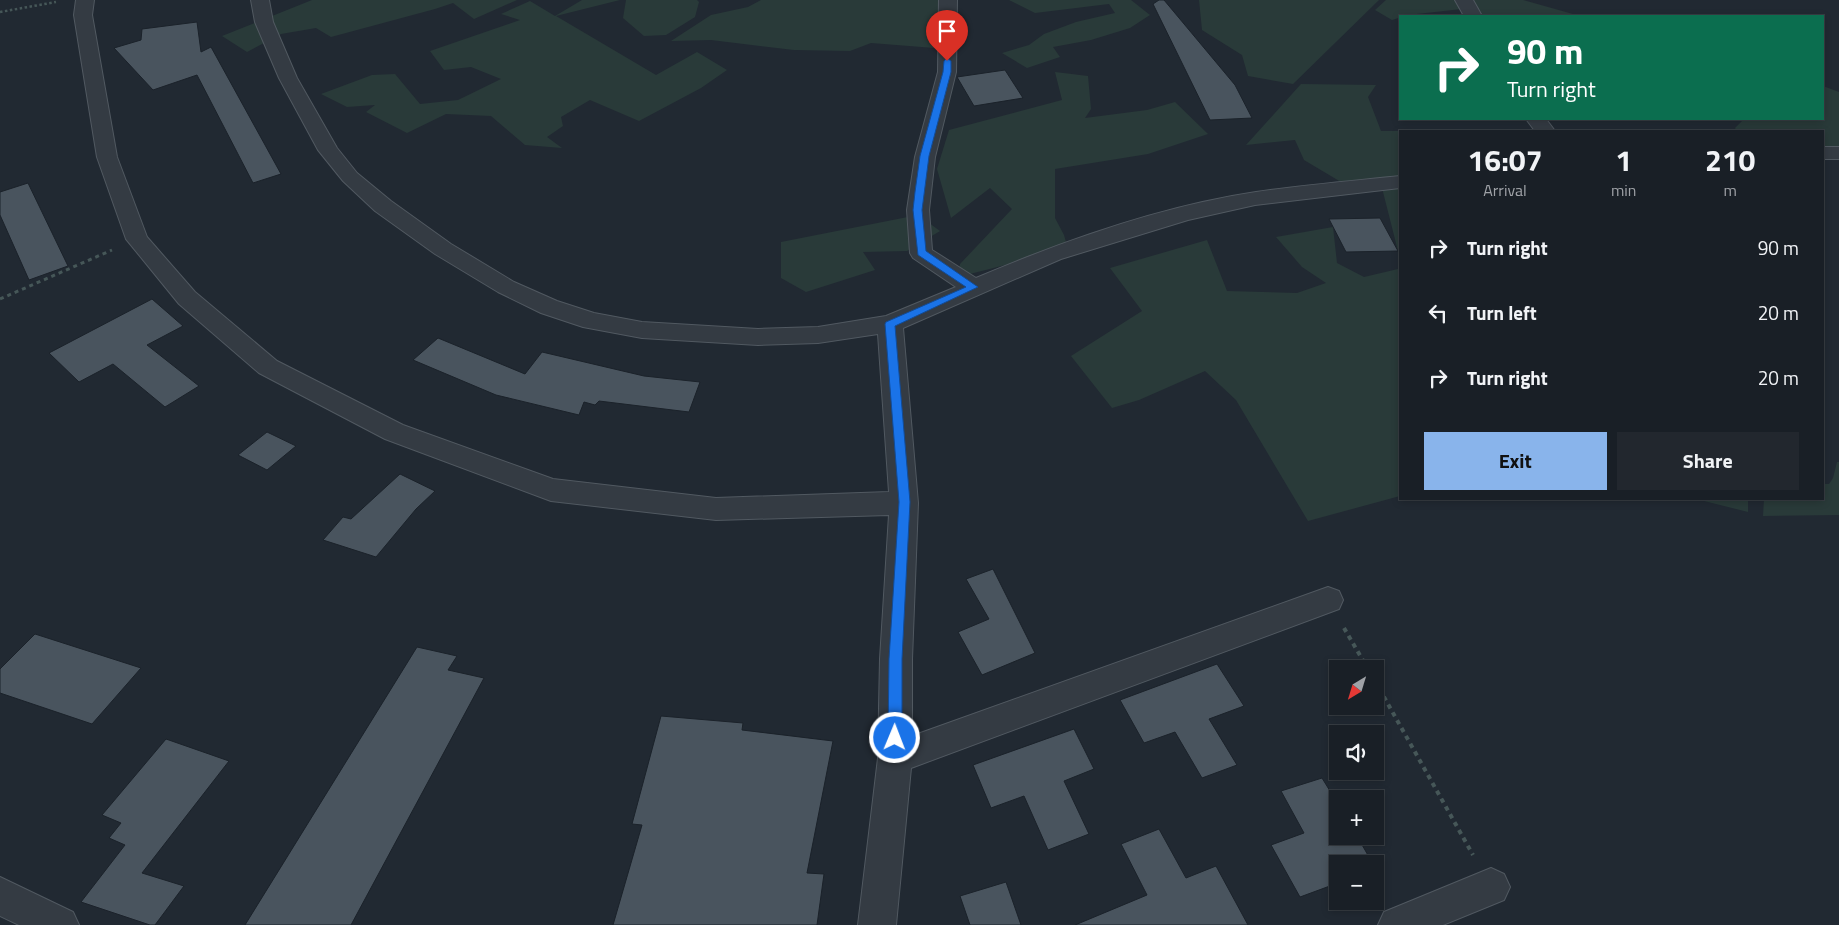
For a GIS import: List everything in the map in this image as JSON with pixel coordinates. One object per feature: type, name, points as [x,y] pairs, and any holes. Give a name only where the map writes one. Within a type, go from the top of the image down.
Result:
[{"type":"street","points":[[85,0],[82,15],[106,157],[137,239],[187,298],[268,367],[394,432],[551,490],[716,509],[904,502]]},
{"type":"street","points":[[260,0],[264,22],[288,78],[328,150],[350,177],[383,206],[442,249],[506,287],[549,307],[592,321],[642,330],[758,337],[818,335],[890,324],[1053,254],[1183,214],[1255,199],[1399,182]]},
{"type":"street","points":[[948,0],[947,72],[925,156],[918,210],[921,253],[973,287]]},
{"type":"street","points":[[1464,0],[1473,15]]},
{"type":"street","points":[[1824,153],[1839,153]]},
{"type":"street","points":[[877,925],[895,758],[896,659],[904,502],[890,324]]},
{"type":"street","points":[[895,758],[1328,600]]},
{"type":"street","points":[[1397,925],[1491,887]]},
{"type":"street","points":[[0,896],[60,925]]},
{"type":"path","points":[[0,12],[64,0]]},
{"type":"path","points":[[0,299],[137,239]]},
{"type":"path","points":[[1328,600],[1363,660]]},
{"type":"path","points":[[1384,697],[1491,887]]},
{"type":"shaded area","points":[[312,0],[517,0],[474,19],[453,3],[331,37],[316,28],[281,34],[247,52],[222,36]]},
{"type":"shaded area","points":[[582,0],[620,0],[556,16],[656,75],[697,52],[727,70],[701,88],[639,121],[590,100],[561,117],[563,126],[547,137],[562,148],[525,145],[491,116],[446,114],[407,133],[366,112],[375,105],[347,107],[321,94],[372,75],[395,74],[420,104],[458,100],[501,79],[471,67],[444,70],[430,51],[520,20],[501,14],[530,1],[555,16]]},
{"type":"shaded area","points":[[626,0],[697,0],[699,2],[695,17],[666,35],[644,36],[623,18]]},
{"type":"shaded area","points":[[761,0],[939,0],[947,49],[871,43],[850,51],[794,50],[711,40],[671,41],[711,15],[748,7]]},
{"type":"shaded area","points":[[1009,0],[1131,0],[1150,15],[1130,28],[1091,40],[1053,47],[1060,57],[1027,68],[1002,53],[1029,45],[1044,34],[1076,22],[1115,13],[1109,4],[1035,13]]},
{"type":"shaded area","points":[[1199,0],[1379,0],[1293,84],[1248,76],[1242,55],[1202,30]]},
{"type":"shaded area","points":[[1386,0],[1456,0],[1462,9],[1399,15],[1399,18],[1392,20],[1375,10]]},
{"type":"shaded area","points":[[1473,0],[1523,0],[1576,15],[1482,15]]},
{"type":"shaded area","points":[[1055,72],[1088,76],[1091,109],[1085,118],[1147,110],[1175,102],[1208,134],[1148,154],[1055,169],[1055,218],[1064,235],[1068,249],[958,277],[960,264],[1012,209],[990,188],[951,218],[937,169],[949,130],[1062,100]]},
{"type":"shaded area","points":[[1301,84],[1376,85],[1368,97],[1381,131],[1399,131],[1399,496],[1308,521],[1236,400],[1205,371],[1139,400],[1112,408],[1071,356],[1142,311],[1110,268],[1207,240],[1227,291],[1297,293],[1326,283],[1302,267],[1276,237],[1333,227],[1337,263],[1364,277],[1398,269],[1398,251],[1382,188],[1346,185],[1304,160],[1295,140],[1246,145]]},
{"type":"shaded area","points":[[1824,86],[1839,92],[1839,151],[1824,152],[1824,130],[1736,130],[1735,128],[1743,120],[1824,120]]},
{"type":"shaded area","points":[[918,215],[940,231],[907,251],[863,252],[875,270],[806,292],[781,278],[781,242]]},
{"type":"shaded area","points":[[1837,462],[1839,462],[1839,515],[1763,516],[1764,500],[1824,500],[1824,484],[1829,484],[1833,478]]},
{"type":"shaded area","points":[[1700,500],[1748,500],[1748,512]]},
{"type":"building","points":[[1159,0],[1164,0],[1235,85],[1252,118],[1210,120],[1153,4]]},
{"type":"building","points":[[197,22],[201,52],[211,47],[281,174],[253,183],[197,75],[153,90],[114,48],[141,40],[142,29]]},
{"type":"building","points":[[1005,70],[1023,98],[974,106],[957,77]]},
{"type":"building","points":[[28,183],[68,266],[29,280],[0,215],[0,192]]},
{"type":"building","points":[[1380,218],[1398,251],[1346,252],[1329,219]]},
{"type":"building","points":[[152,299],[183,326],[147,345],[199,386],[165,407],[113,364],[79,382],[49,353]]},
{"type":"building","points":[[438,338],[525,374],[542,352],[644,376],[700,382],[689,412],[599,401],[595,405],[584,402],[579,415],[496,395],[413,360]]},
{"type":"building","points":[[267,432],[296,446],[267,470],[238,455]]},
{"type":"building","points":[[400,474],[435,491],[416,509],[376,557],[323,540],[343,517],[351,519]]},
{"type":"building","points":[[993,569],[1035,653],[982,675],[958,632],[989,619],[966,579]]},
{"type":"building","points":[[35,634],[141,668],[92,724],[0,693],[0,669]]},
{"type":"building","points":[[417,647],[457,656],[448,670],[484,678],[351,925],[245,925]]},
{"type":"building","points":[[1217,664],[1244,706],[1209,719],[1237,765],[1202,778],[1175,732],[1144,743],[1120,700]]},
{"type":"building","points":[[661,716],[743,723],[742,730],[833,741],[807,873],[824,874],[817,925],[613,925],[642,825],[632,824]]},
{"type":"building","points":[[1074,729],[1094,769],[1064,781],[1089,834],[1048,850],[1024,796],[991,808],[973,765]]},
{"type":"building","points":[[166,739],[229,761],[142,873],[184,886],[155,925],[150,925],[81,902],[125,845],[109,838],[121,823],[102,815]]},
{"type":"building","points":[[1322,778],[1329,790],[1329,845],[1362,845],[1368,855],[1329,855],[1329,886],[1300,897],[1271,845],[1304,833],[1281,791]]},
{"type":"building","points":[[1159,829],[1186,878],[1216,866],[1248,925],[1075,925],[1147,895],[1121,844]]},
{"type":"building","points":[[1006,882],[1021,925],[970,925],[960,896]]},
{"type":"route","points":[[895,738],[896,659],[904,502],[890,324],[973,287],[921,253],[918,210],[920,192],[925,156],[947,72],[947,61]]}]
